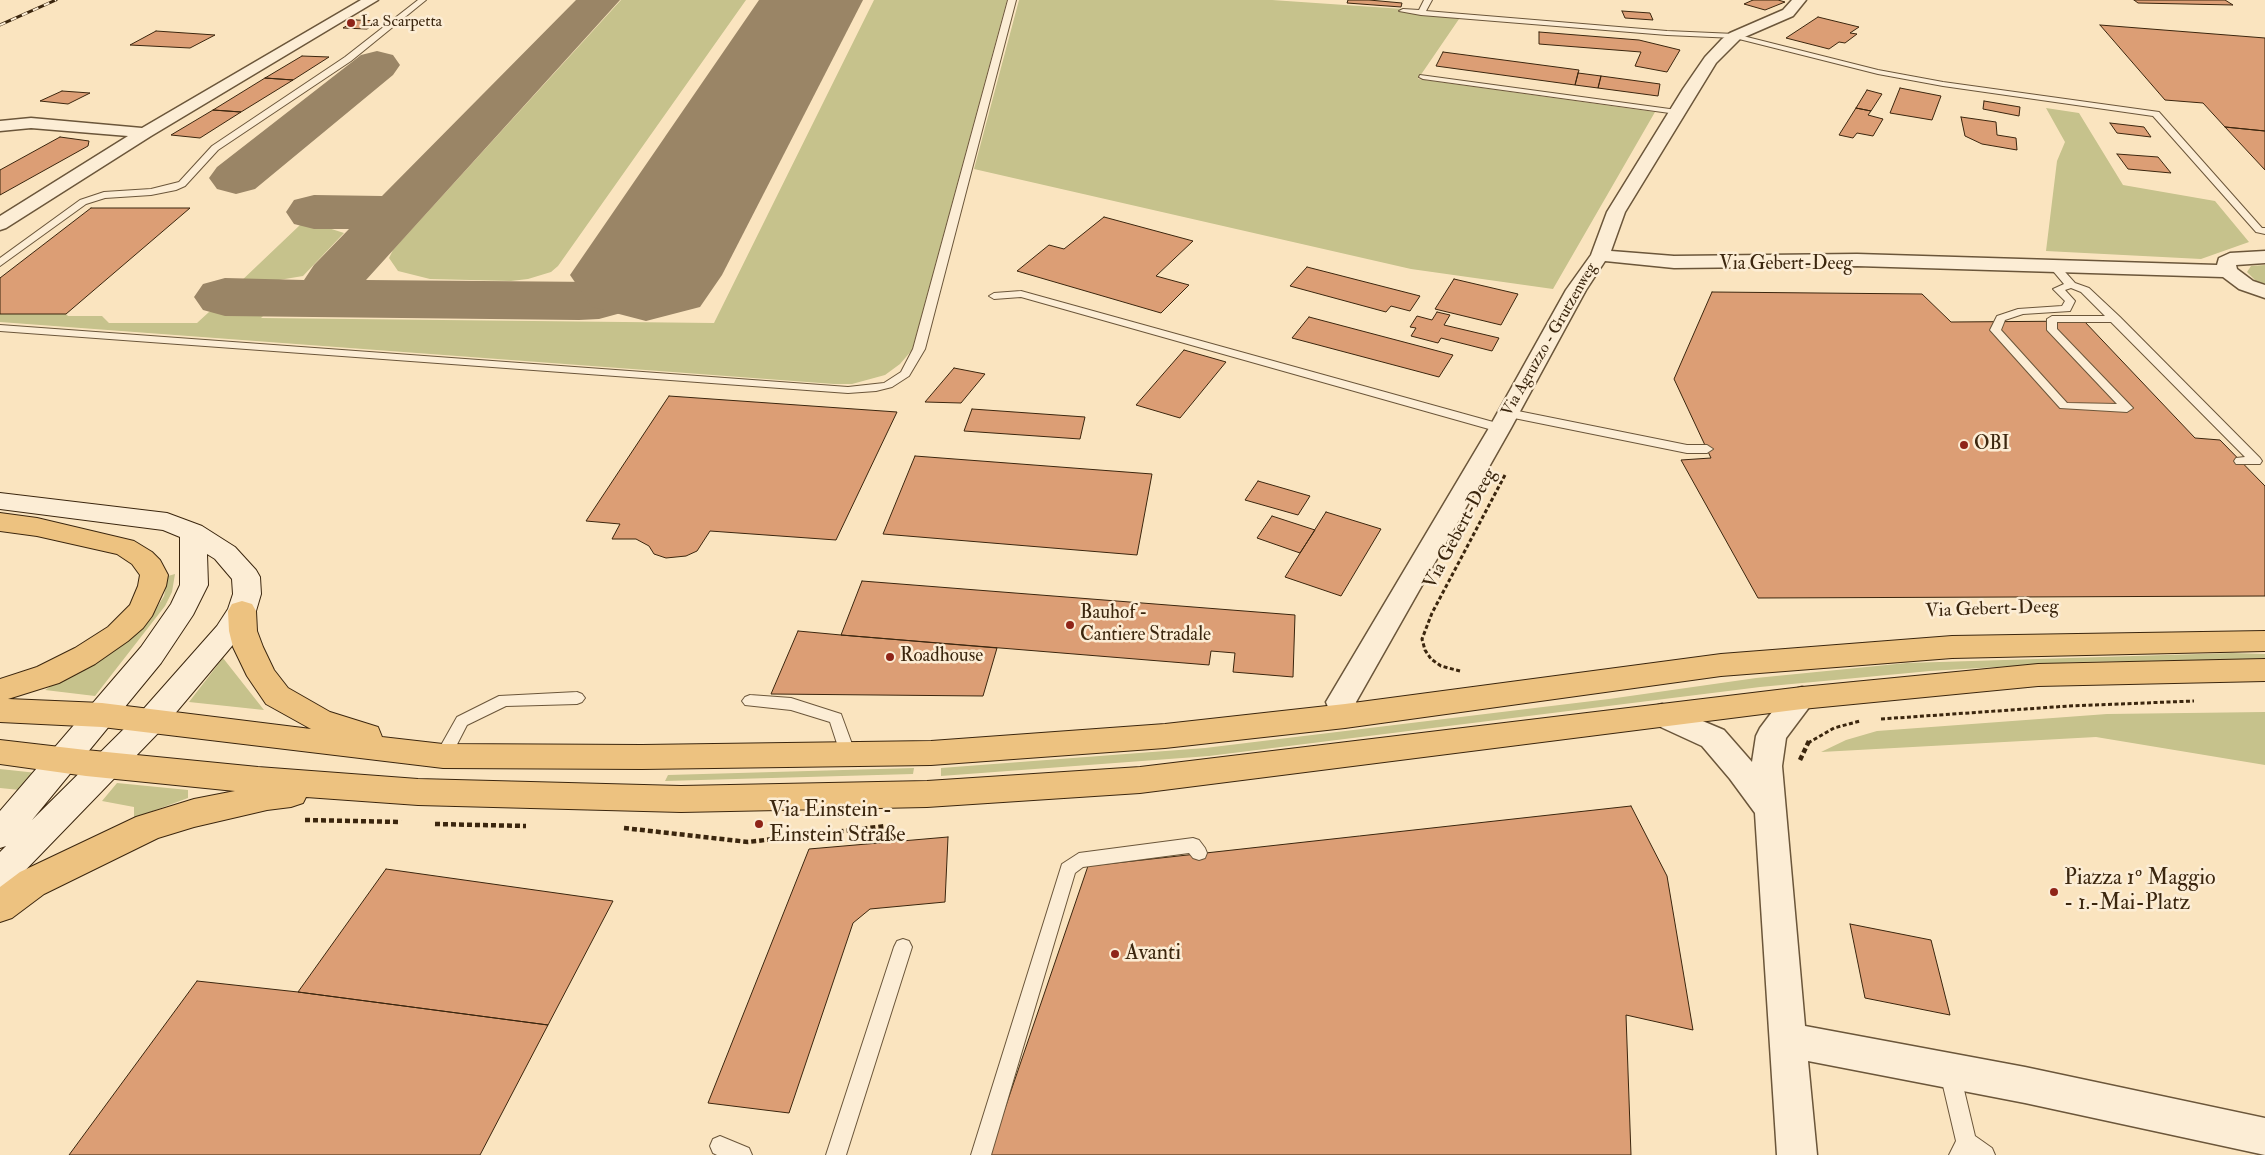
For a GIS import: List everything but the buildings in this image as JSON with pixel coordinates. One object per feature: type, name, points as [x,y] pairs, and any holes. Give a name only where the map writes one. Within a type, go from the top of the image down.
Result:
[{"type":"main road","points":[[0,522],[37,527],[125,547],[142,558],[154,575],[150,592],[142,609],[133,621],[118,634],[85,656],[48,675],[0,690]]},
{"type":"main road","points":[[242,611],[243,631],[248,647],[262,676],[277,696],[319,720],[433,755]]},
{"type":"main road","points":[[0,710],[102,715],[433,755],[642,757],[931,753],[1165,736],[1345,716],[1720,665],[1952,647],[2265,641]]},
{"type":"main road","points":[[0,752],[86,763],[355,788],[427,792],[681,799],[927,794],[1140,780],[1802,698],[2038,675],[2260,671]]},
{"type":"main road","points":[[0,907],[32,884],[148,827],[194,813],[266,797],[355,788]]},
{"type":"street","points":[[0,224],[145,133],[371,0]]},
{"type":"street","name":"Via Agruzzo - Grutzenweg","points":[[1345,716],[1341,702],[1504,421],[1576,290],[1600,255],[1616,212],[1677,112],[1710,60],[1735,36],[1788,14],[1799,0]]},
{"type":"street","points":[[0,126],[30,123],[145,133]]},
{"type":"street","points":[[1600,255],[1674,262],[1857,260],[2228,271],[2246,285],[2265,292]]},
{"type":"street","points":[[2228,271],[2226,262],[2237,256],[2265,257]]},
{"type":"street","points":[[0,501],[167,522],[193,532],[225,553],[246,577],[247,594],[242,611],[227,633],[151,721],[86,763],[0,834]]},
{"type":"street","points":[[0,874],[86,763],[102,715],[151,654],[183,608],[194,585],[193,532]]},
{"type":"street","points":[[1798,1155],[1767,766],[1771,736],[1785,716],[1802,698]]},
{"type":"street","points":[[1662,715],[1713,738],[1741,770],[1770,810]]},
{"type":"street","points":[[1788,1040],[1950,1071],[2265,1137]]},
{"type":"lane","points":[[0,263],[83,202],[104,195],[151,192],[173,188],[182,184],[215,148],[348,59],[422,0]]},
{"type":"lane","points":[[0,328],[848,390],[888,385],[904,374],[919,349],[1012,0]]},
{"type":"lane","points":[[1421,13],[1428,0]]},
{"type":"lane","points":[[1403,11],[1668,33],[1735,36],[1887,74],[1943,84],[2156,114],[2259,230],[2265,231]]},
{"type":"lane","points":[[1424,77],[1677,112]]},
{"type":"lane","points":[[2053,265],[2071,285],[2085,290],[2116,319],[2256,461],[2240,461]]},
{"type":"lane","points":[[2071,285],[2058,289],[2070,301],[2066,309],[2022,311],[2000,318],[1995,330],[2064,406],[2127,408],[2052,330],[2052,319],[2116,319]]},
{"type":"lane","points":[[994,296],[1022,294],[1504,421],[1687,449],[1707,449]]},
{"type":"lane","points":[[433,755],[462,721],[504,700],[577,698]]},
{"type":"lane","points":[[750,701],[791,704],[836,718],[848,755]]},
{"type":"lane","points":[[981,1155],[1068,869],[1079,860],[1193,845],[1199,853]]},
{"type":"lane","points":[[836,1155],[903,947]]},
{"type":"lane","points":[[1950,1071],[1963,1148],[1985,1155]]},
{"type":"lane","points":[[720,1146],[742,1155]]},
{"type":"path","name":"Via Gebert-Deeg","points":[[1463,672],[1441,666],[1431,659],[1424,650],[1422,639],[1432,613],[1508,469]]},
{"type":"path","points":[[1872,720],[2069,706],[2196,700]]},
{"type":"path","points":[[1799,762],[1808,742],[1834,728],[1862,721]]},
{"type":"shaded area","points":[[621,0],[746,0],[558,266],[551,272],[528,279],[511,281],[430,279],[398,271],[389,258],[393,250]]},
{"type":"shaded area","points":[[874,0],[1007,0],[912,350],[900,364],[885,375],[852,384],[834,384],[0,322],[0,314],[66,314],[68,316],[102,316],[109,323],[197,323],[209,312],[266,313],[261,318],[714,323]]},
{"type":"shaded area","points":[[1019,0],[1272,0],[1403,9],[1459,19],[1418,79],[1655,112],[1553,289],[1411,269],[974,169]]},
{"type":"shaded area","points":[[2046,108],[2079,113],[2123,185],[2215,201],[2249,242],[2201,259],[2046,251],[2057,161],[2065,142]]},
{"type":"shaded area","points":[[300,225],[319,225],[344,233],[303,276],[255,284],[238,284]]},
{"type":"shaded area","points":[[2265,265],[2265,285],[2256,281],[2247,272],[2251,266]]},
{"type":"shaded area","points":[[175,574],[172,592],[165,606],[95,696],[45,690],[99,661],[133,633],[156,609],[164,596],[168,576]]},
{"type":"shaded area","points":[[2232,653],[2265,654],[2265,659],[2080,662],[1930,671],[1760,687],[1209,756],[941,776],[941,768],[1205,748],[1609,699],[1756,678],[1907,663]]},
{"type":"shaded area","points":[[223,658],[264,710],[189,702]]},
{"type":"shaded area","points":[[2265,712],[2265,765],[2096,737],[1821,752],[1846,740],[1877,731],[2107,714]]},
{"type":"shaded area","points":[[914,768],[913,774],[665,781],[668,775]]},
{"type":"shaded area","points":[[0,769],[37,773],[20,790],[0,788]]},
{"type":"shaded area","points":[[117,783],[188,790],[188,798],[134,818],[134,807],[102,801]]},
{"type":"taxiway","points":[[397,213],[599,0]]},
{"type":"taxiway","points":[[236,178],[377,65]]},
{"type":"taxiway","points":[[314,212],[397,213]]},
{"type":"taxiway","points":[[358,299],[340,294],[333,286],[335,278],[397,213]]},
{"type":"taxiway","points":[[358,299],[599,300],[620,294],[639,285],[646,275]]},
{"type":"taxiway","points":[[225,297],[358,299]]},
{"type":"runway","points":[[646,275],[811,0]]},
{"type":"railway","points":[[0,25],[56,0]]},
{"type":"place","name":"La Scarpetta","points":[[351,23]]},
{"type":"place","name":"OBI","points":[[1964,445]]},
{"type":"place","name":"Bauhof - Cantiere Stradale","points":[[1070,625]]},
{"type":"place","name":"Roadhouse","points":[[890,657]]},
{"type":"place","name":"Via Einstein - Einstein Straße","points":[[759,824]]},
{"type":"place","name":"Piazza 1º Maggio - 1.-Mai-Platz","points":[[2054,892]]},
{"type":"place","name":"Avanti","points":[[1115,954]]}]
